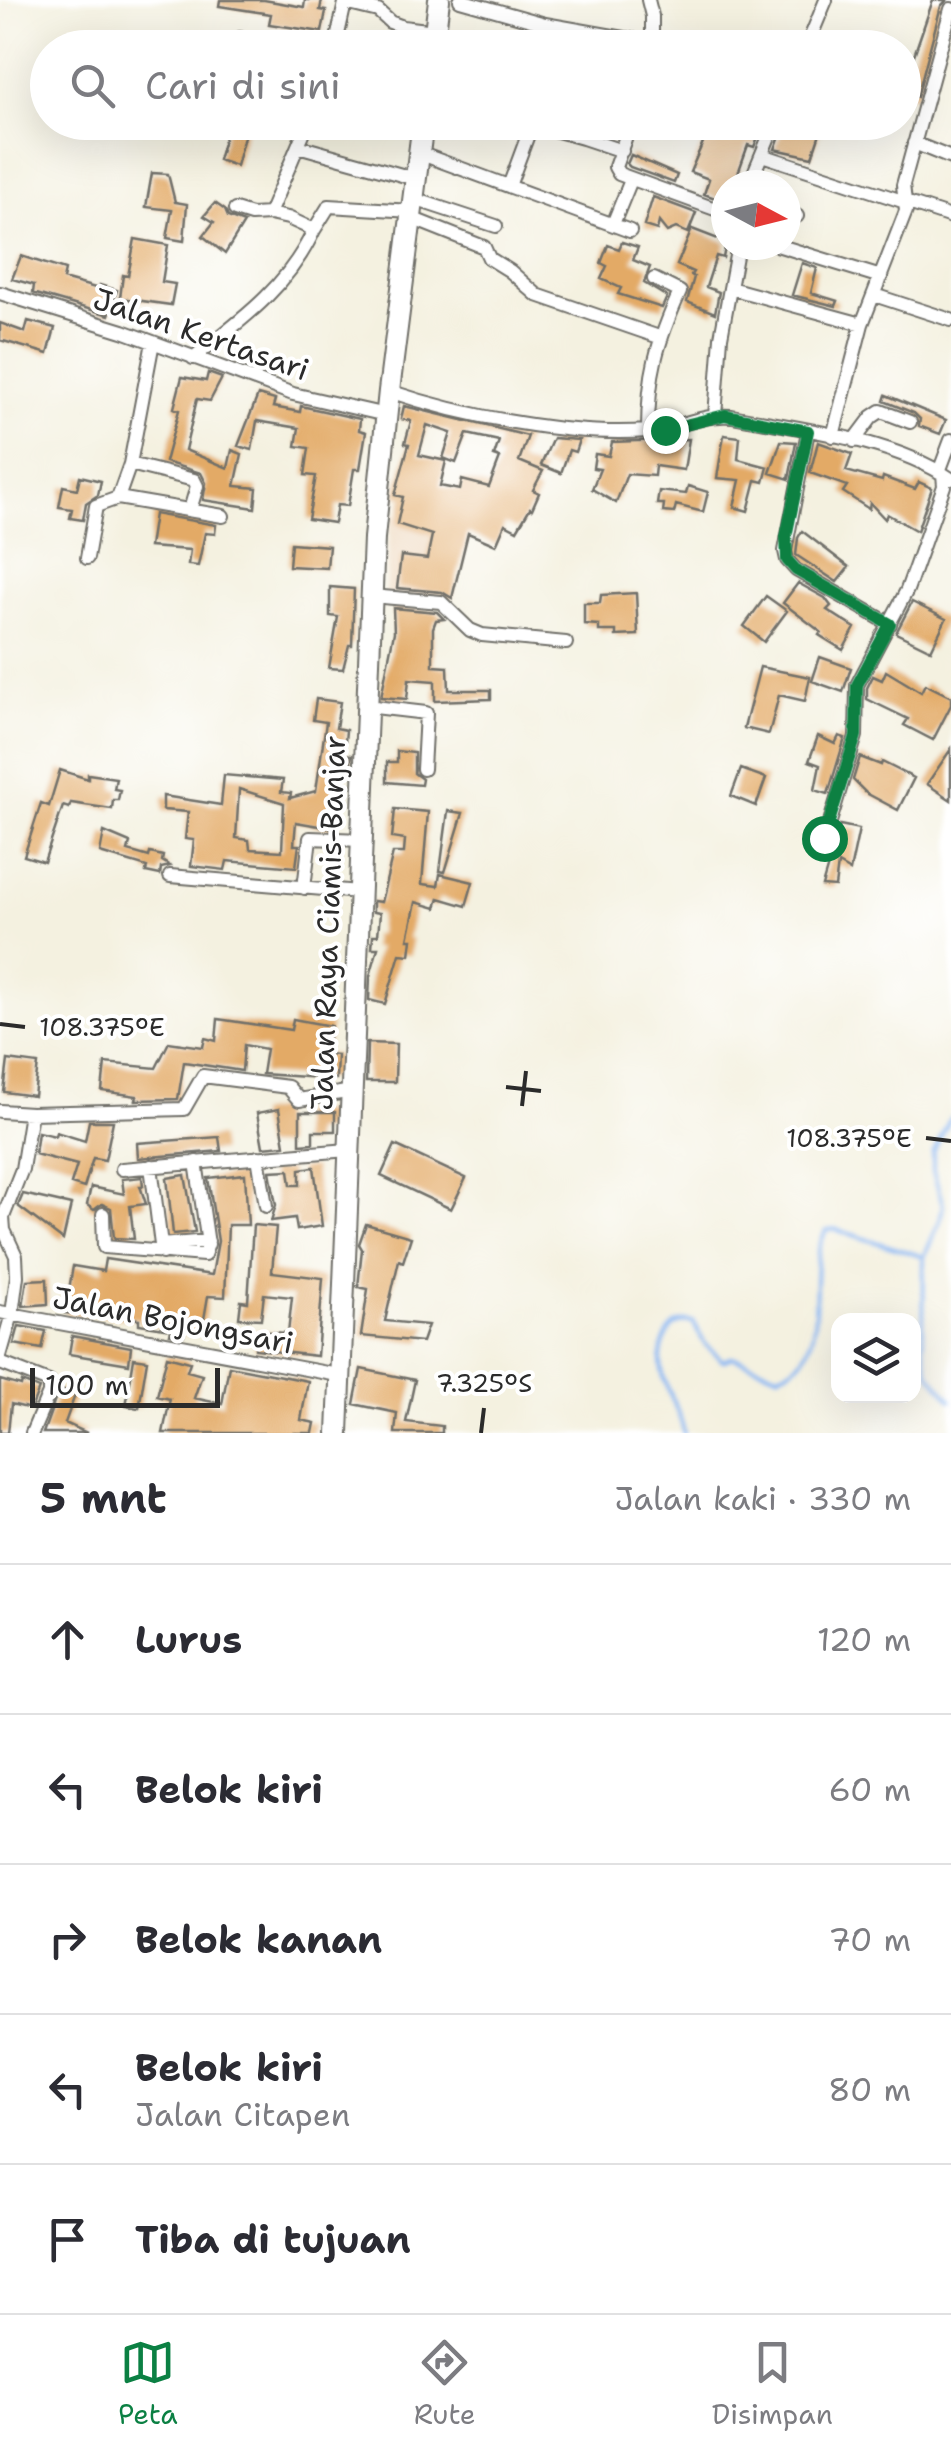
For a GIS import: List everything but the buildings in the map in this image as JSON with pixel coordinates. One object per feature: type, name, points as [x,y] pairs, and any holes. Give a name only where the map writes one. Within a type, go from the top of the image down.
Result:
[{"type":"highway","points":[[435,30],[439,0]]},
{"type":"highway","name":"Jalan Raya Ciamis-Banjar","points":[[338,1433],[371,596],[388,391],[422,140]]},
{"type":"street","points":[[460,0],[574,30]]},
{"type":"street","points":[[648,0],[652,30]]},
{"type":"street","points":[[814,30],[826,0]]},
{"type":"street","points":[[337,30],[340,1],[378,11],[408,30]]},
{"type":"street","points":[[921,118],[951,9]]},
{"type":"street","points":[[269,214],[300,140]]},
{"type":"street","points":[[509,186],[526,140]]},
{"type":"street","points":[[590,140],[622,150]]},
{"type":"street","points":[[626,140],[616,171],[630,180],[711,208]]},
{"type":"street","points":[[755,170],[768,140]]},
{"type":"street","points":[[833,436],[862,324],[907,204],[903,185],[915,140]]},
{"type":"street","points":[[914,143],[951,158]]},
{"type":"street","points":[[298,146],[413,202],[484,248],[489,258],[537,295],[659,338]]},
{"type":"street","points":[[420,153],[630,230]]},
{"type":"street","points":[[762,154],[951,216]]},
{"type":"street","points":[[614,224],[630,180]]},
{"type":"street","points":[[193,358],[280,284],[298,263],[329,206],[413,202],[496,226]]},
{"type":"street","points":[[234,210],[288,218],[314,230]]},
{"type":"street","points":[[801,253],[881,277]]},
{"type":"street","points":[[714,416],[721,337],[735,260]]},
{"type":"street","points":[[648,432],[650,379],[659,338],[680,292],[654,278]]},
{"type":"street","points":[[730,288],[862,324]]},
{"type":"street","name":"Jalan Kertasari","points":[[0,293],[153,342],[293,394],[386,415]]},
{"type":"street","points":[[874,294],[951,320]]},
{"type":"street","points":[[118,498],[130,464],[153,342]]},
{"type":"street","points":[[388,391],[480,416],[585,429],[648,432],[678,428],[714,416],[854,441],[944,475]]},
{"type":"street","points":[[854,441],[881,411],[910,422]]},
{"type":"street","points":[[808,431],[786,537],[787,560],[796,570],[890,624]]},
{"type":"street","points":[[820,855],[856,736],[857,685],[906,590],[944,486],[951,440]]},
{"type":"street","points":[[130,464],[194,480],[190,510]]},
{"type":"street","points":[[87,558],[96,506],[118,498],[222,516]]},
{"type":"street","points":[[371,596],[441,602],[470,630],[482,636],[566,643]]},
{"type":"street","points":[[366,706],[426,713],[423,769]]},
{"type":"street","points":[[304,888],[310,838],[362,840]]},
{"type":"street","points":[[170,876],[359,892]]},
{"type":"street","points":[[0,1111],[31,1114],[184,1110],[203,1076],[288,1087],[298,1100],[352,1091]]},
{"type":"street","points":[[31,1114],[22,1170],[3,1217],[16,1265],[0,1360],[48,1382],[49,1393],[32,1433]]},
{"type":"street","points":[[122,1169],[348,1150]]},
{"type":"street","points":[[258,1157],[266,1206]]},
{"type":"street","points":[[103,1214],[103,1246],[162,1249],[208,1241],[196,1162]]},
{"type":"street","points":[[151,1166],[162,1249]]},
{"type":"street","name":"Jalan Bojongsari","points":[[6,1313],[338,1375]]},
{"type":"shaded area","points":[[391,513],[468,532],[451,601],[386,594]]},
{"type":"waterway","points":[[951,1117],[933,1153],[933,1171],[943,1205],[924,1257],[923,1347],[929,1372],[951,1400]]},
{"type":"waterway","points":[[684,1433],[661,1362],[667,1335],[675,1326],[693,1322],[705,1344],[723,1361],[732,1357],[778,1374],[796,1365],[807,1350],[813,1332],[819,1248],[826,1231],[834,1229],[924,1257]]},
{"type":"route","points":[[665,430],[725,415],[808,431],[786,537],[787,560],[796,570],[890,624],[857,685],[856,736],[824,838]]}]
